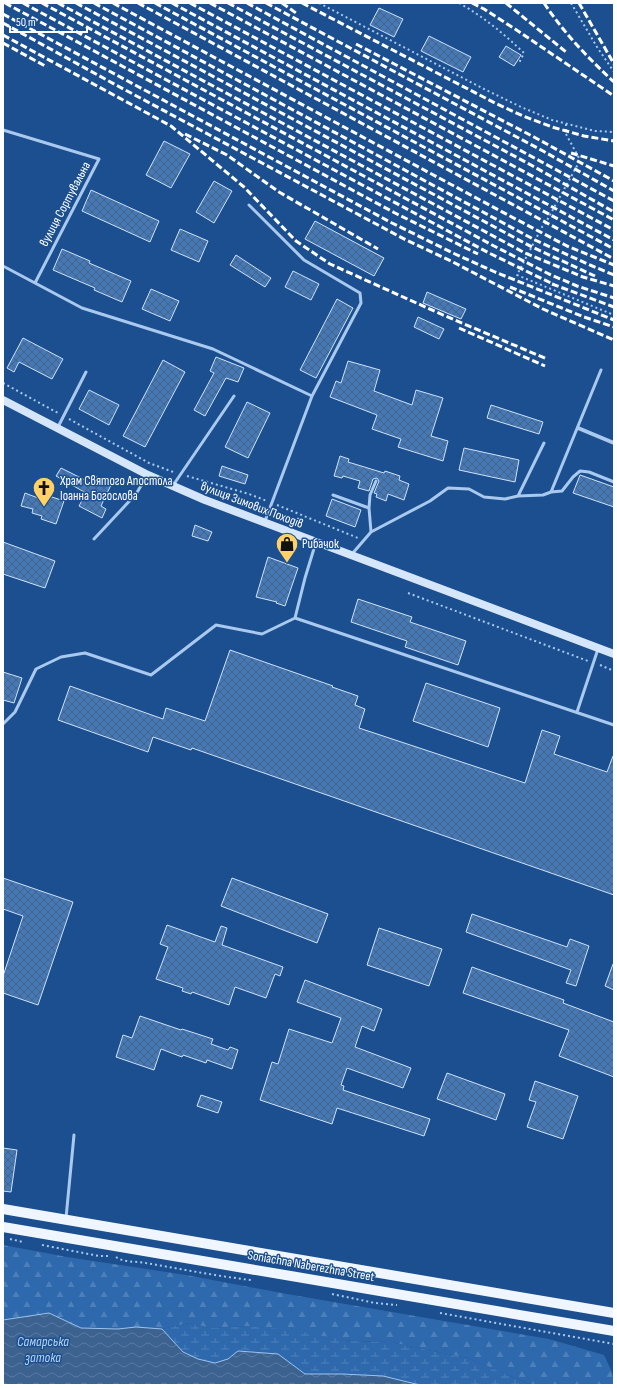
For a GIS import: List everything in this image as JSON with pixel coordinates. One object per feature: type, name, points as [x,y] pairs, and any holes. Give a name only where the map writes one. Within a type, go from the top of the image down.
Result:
[{"type":"main road","name":"вулиця Зимових Походів","points":[[3,400],[148,475],[205,500],[614,654]]},
{"type":"main road","name":"Soniachna Naberezhna Street","points":[[3,1209],[614,1314]]},
{"type":"main road","name":"Soniachna Naberezhna Street","points":[[3,1227],[614,1332]]},
{"type":"street","points":[[578,428],[614,443]]},
{"type":"lane","name":"вулиця Сортувальна","points":[[3,130],[99,159],[35,283]]},
{"type":"lane","points":[[249,205],[304,260],[360,293],[361,303],[312,396],[264,523]]},
{"type":"lane","points":[[3,266],[82,308],[213,349],[312,396]]},
{"type":"lane","points":[[551,492],[601,370]]},
{"type":"lane","points":[[57,428],[86,372]]},
{"type":"lane","points":[[173,486],[234,396]]},
{"type":"lane","points":[[518,496],[544,443]]},
{"type":"lane","points":[[352,555],[371,532],[430,501],[448,488],[469,489],[484,497],[505,499],[518,496],[543,495],[551,492],[562,491],[580,471],[589,472],[614,482]]},
{"type":"lane","points":[[94,539],[136,494],[148,475]]},
{"type":"lane","points":[[371,532],[369,508],[370,496],[376,481]]},
{"type":"lane","points":[[333,495],[369,508]]},
{"type":"lane","points":[[295,618],[316,542]]},
{"type":"lane","points":[[3,724],[15,712],[36,669],[61,657],[85,654],[151,675],[216,624],[262,634],[295,618],[614,725]]},
{"type":"lane","points":[[577,712],[599,648]]},
{"type":"lane","points":[[66,1220],[74,1135]]},
{"type":"path","points":[[318,3],[484,89],[552,120],[595,130],[614,132]]},
{"type":"path","points":[[459,3],[478,14],[502,32],[524,53],[519,63]]},
{"type":"path","points":[[571,3],[596,47],[614,72]]},
{"type":"path","points":[[566,124],[566,134],[579,158],[578,164],[542,227],[517,275],[614,315]]},
{"type":"path","points":[[408,593],[614,670]]},
{"type":"path","points":[[8,1239],[24,1242]]},
{"type":"path","points":[[38,1244],[99,1256],[106,1257],[112,1255],[120,1260],[145,1262],[253,1281]]},
{"type":"path","points":[[326,1293],[375,1303],[398,1305]]},
{"type":"path","points":[[436,1312],[614,1344]]},
{"type":"green space","points":[[3,1245],[67,1257],[186,1275],[549,1339],[604,1355],[612,1372],[614,1385],[532,1385],[468,1358],[389,1342],[351,1341],[246,1326],[210,1328],[189,1323],[162,1329],[136,1327],[118,1329],[81,1328],[49,1313],[3,1320]]},
{"type":"green space","points":[[189,1323],[210,1328],[246,1326],[293,1330],[350,1341],[389,1342],[468,1358],[532,1385],[420,1385],[383,1376],[305,1374],[278,1354],[238,1351],[228,1359],[215,1363],[198,1359],[183,1352],[162,1329]]},
{"type":"water","name":"Самарська затока","points":[[49,1313],[81,1328],[118,1329],[136,1327],[162,1329],[183,1352],[198,1359],[215,1363],[228,1359],[238,1351],[278,1354],[305,1374],[383,1376],[420,1385],[3,1385],[3,1320]]},
{"type":"building","points":[[379,8],[403,19],[394,37],[370,25]]},
{"type":"building","points":[[429,36],[471,57],[463,72],[421,51]]},
{"type":"building","points":[[506,46],[521,55],[514,66],[499,57]]},
{"type":"building","points":[[164,141],[190,154],[171,188],[146,175]]},
{"type":"building","points":[[214,181],[232,191],[214,223],[196,212]]},
{"type":"building","points":[[91,190],[159,221],[150,242],[82,211]]},
{"type":"building","points":[[315,221],[384,258],[374,276],[305,239]]},
{"type":"building","points":[[180,229],[208,241],[199,262],[171,250]]},
{"type":"building","points":[[62,249],[90,261],[89,263],[131,281],[122,302],[94,290],[95,288],[53,270]]},
{"type":"building","points":[[236,255],[271,278],[265,287],[230,265]]},
{"type":"building","points":[[293,271],[319,284],[311,300],[285,287]]},
{"type":"building","points":[[151,289],[179,301],[170,321],[142,309]]},
{"type":"building","points":[[427,292],[466,309],[461,319],[423,303]]},
{"type":"building","points":[[337,299],[353,308],[316,378],[300,370]]},
{"type":"building","points":[[418,317],[444,329],[439,339],[414,327]]},
{"type":"building","points":[[23,338],[63,359],[52,379],[19,362],[14,372],[7,368]]},
{"type":"building","points":[[216,357],[244,368],[238,382],[226,378],[205,416],[194,410],[214,373],[210,371]]},
{"type":"building","points":[[163,360],[185,372],[145,447],[123,436]]},
{"type":"building","points":[[348,361],[380,370],[374,391],[412,405],[416,390],[443,398],[431,436],[448,441],[443,461],[398,447],[401,439],[372,429],[377,415],[330,397],[336,381],[341,383]]},
{"type":"building","points":[[89,390],[119,405],[109,425],[79,409]]},
{"type":"building","points":[[247,402],[270,413],[248,458],[225,447]]},
{"type":"building","points":[[491,405],[543,422],[539,434],[487,418]]},
{"type":"building","points":[[464,448],[519,460],[515,482],[459,470]]},
{"type":"building","points":[[340,456],[349,459],[348,462],[384,473],[385,471],[400,476],[399,480],[409,484],[404,500],[388,494],[386,501],[376,497],[377,494],[374,493],[379,481],[377,478],[373,479],[369,491],[358,488],[360,481],[343,476],[342,478],[334,476]]},
{"type":"building","points":[[222,466],[248,475],[245,484],[219,476]]},
{"type":"building","points":[[61,468],[91,483],[95,476],[111,485],[101,506],[106,509],[102,518],[79,506],[86,493],[56,476]]},
{"type":"building","points":[[580,475],[614,487],[614,507],[573,493]]},
{"type":"building","name":"Храм Святого Апостола Іоанна Богослова","points":[[25,493],[38,498],[40,493],[64,501],[56,524],[41,519],[42,516],[32,513],[33,509],[21,506]]},
{"type":"building","points":[[332,499],[361,510],[355,527],[326,516]]},
{"type":"building","points":[[195,525],[212,532],[208,541],[192,536]]},
{"type":"building","points":[[3,542],[55,561],[45,588],[3,574]]},
{"type":"building","points":[[268,557],[298,568],[285,606],[276,603],[277,602],[256,597]]},
{"type":"building","points":[[358,599],[412,617],[410,622],[466,641],[458,665],[405,647],[407,641],[351,622]]},
{"type":"building","points":[[230,650],[358,696],[355,705],[365,709],[359,728],[525,783],[542,730],[560,736],[554,754],[607,772],[614,756],[614,895],[192,748],[191,750],[153,737],[148,752],[58,720],[70,686],[163,719],[166,708],[205,721]]},
{"type":"building","points":[[3,672],[22,678],[14,703],[3,700]]},
{"type":"building","points":[[426,683],[500,708],[488,747],[413,721]]},
{"type":"building","points":[[3,878],[73,902],[38,1005],[3,993],[3,976],[23,916],[3,909]]},
{"type":"building","points":[[232,878],[328,914],[317,943],[221,906]]},
{"type":"building","points":[[472,914],[567,947],[570,939],[589,946],[576,986],[566,983],[571,970],[466,932]]},
{"type":"building","points":[[167,925],[215,942],[221,926],[227,928],[222,945],[283,967],[280,976],[275,974],[266,998],[235,987],[229,1005],[192,992],[191,994],[182,991],[183,988],[156,979],[168,947],[160,944]]},
{"type":"building","points":[[379,928],[442,949],[429,986],[367,965]]},
{"type":"building","points":[[613,964],[614,965],[614,990],[605,986]]},
{"type":"building","points":[[472,967],[564,1000],[563,1003],[614,1022],[614,1077],[559,1056],[569,1030],[463,993]]},
{"type":"building","points":[[305,980],[382,1009],[374,1031],[362,1026],[355,1047],[411,1068],[403,1088],[347,1068],[341,1085],[344,1086],[343,1090],[430,1119],[424,1136],[337,1108],[332,1124],[260,1100],[272,1062],[278,1064],[289,1029],[332,1043],[341,1018],[297,1002]]},
{"type":"building","points":[[140,1016],[213,1039],[211,1044],[228,1050],[230,1047],[238,1050],[232,1069],[207,1060],[206,1063],[183,1055],[182,1057],[161,1049],[154,1070],[116,1057],[123,1035],[132,1038]]},
{"type":"building","points":[[447,1073],[505,1094],[496,1120],[437,1099]]},
{"type":"building","points":[[535,1081],[578,1096],[563,1139],[527,1127],[536,1102],[529,1100]]},
{"type":"building","points":[[201,1095],[222,1102],[218,1113],[197,1106]]},
{"type":"building","points":[[3,1148],[17,1150],[11,1192],[3,1191]]},
{"type":"railway","points":[[5,3],[395,213],[478,254]]},
{"type":"railway","points":[[23,3],[489,253],[557,286]]},
{"type":"railway","points":[[42,3],[494,246],[549,274],[577,286],[614,298]]},
{"type":"railway","points":[[58,3],[525,253],[583,277],[614,286]]},
{"type":"railway","points":[[76,3],[532,247],[595,276]]},
{"type":"railway","points":[[94,3],[535,240],[614,275]]},
{"type":"railway","points":[[113,3],[567,246],[614,265]]},
{"type":"railway","points":[[138,3],[614,259]]},
{"type":"railway","points":[[155,3],[614,249]]},
{"type":"railway","points":[[172,3],[614,240]]},
{"type":"railway","points":[[190,3],[614,230]]},
{"type":"railway","points":[[210,3],[614,220]]},
{"type":"railway","points":[[228,3],[531,165],[614,212]]},
{"type":"railway","points":[[247,3],[614,201]]},
{"type":"railway","points":[[266,3],[543,151],[614,191]]},
{"type":"railway","points":[[282,3],[296,13]]},
{"type":"railway","points":[[302,3],[523,116],[552,127],[584,136],[614,141]]},
{"type":"railway","points":[[472,3],[515,29],[614,96]]},
{"type":"railway","points":[[506,3],[566,52]]},
{"type":"railway","points":[[544,3],[577,45],[614,82]]},
{"type":"railway","points":[[579,3],[614,64]]},
{"type":"railway","points":[[3,14],[392,223],[495,272],[614,320]]},
{"type":"railway","points":[[3,23],[406,240],[451,261],[543,309],[614,340]]},
{"type":"railway","points":[[3,35],[171,126],[244,187],[296,241],[330,264],[443,315],[547,359]]},
{"type":"railway","points":[[3,43],[47,67]]},
{"type":"railway","points":[[356,44],[534,137],[614,181]]},
{"type":"railway","points":[[185,134],[227,155],[279,192],[378,249]]},
{"type":"railway","points":[[571,153],[614,166]]},
{"type":"railway","points":[[552,284],[614,307]]},
{"type":"railway","points":[[510,287],[584,317],[614,327]]},
{"type":"railway","points":[[459,328],[545,366]]},
{"type":"place","name":"Храм Святого Апостола Іоанна Богослова","points":[[44,508]]},
{"type":"place","name":"Рибачок","points":[[287,564]]}]
